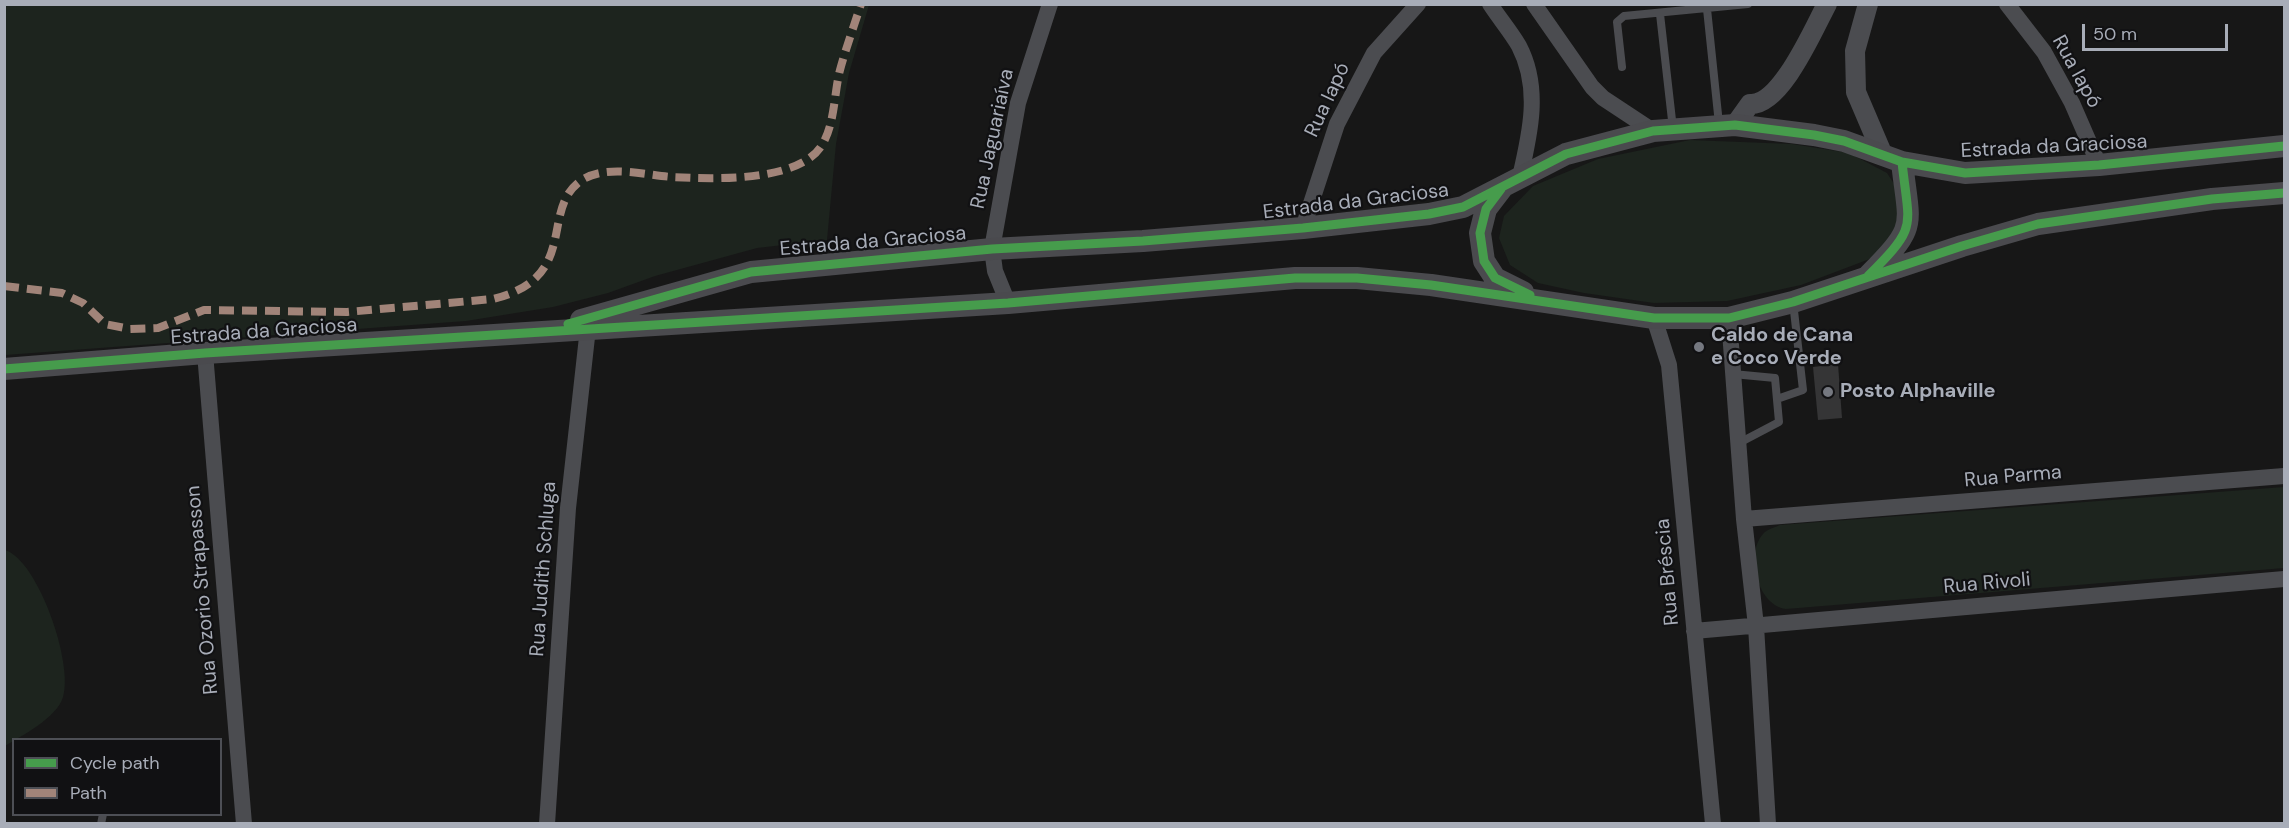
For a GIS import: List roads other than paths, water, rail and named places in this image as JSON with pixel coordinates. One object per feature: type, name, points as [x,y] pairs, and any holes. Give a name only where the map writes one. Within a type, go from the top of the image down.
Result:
[{"type":"main road","name":"Estrada da Graciosa","points":[[588,324],[751,272],[992,249],[1143,241],[1408,218],[1463,207],[1566,154],[1663,130],[1727,125],[1814,135],[1892,158],[1965,173],[2099,165],[2284,146]]},
{"type":"main road","points":[[1866,278],[1900,244],[1909,223],[1908,197],[1892,158]]},
{"type":"main road","points":[[1512,180],[1486,209],[1480,233],[1484,261],[1495,278],[1549,303]]},
{"type":"main road","name":"Estrada da Graciosa","points":[[4,369],[205,353],[527,333],[588,324],[1008,303],[1295,278],[1357,278],[1421,284],[1654,318],[1729,318],[1793,302],[2037,224],[2212,199],[2284,193]]},
{"type":"street","name":"Rua Jaguariaíva","points":[[992,249],[1017,103],[1050,4]]},
{"type":"street","name":"Rua Iapó","points":[[1303,228],[1337,124],[1374,53],[1418,4]]},
{"type":"street","points":[[1490,4],[1520,48],[1532,89],[1533,126],[1512,180]]},
{"type":"street","points":[[1533,4],[1592,87],[1603,98],[1663,130]]},
{"type":"street","points":[[1727,125],[1750,104],[1756,105],[1782,86],[1827,4]]},
{"type":"street","points":[[1868,4],[1855,51],[1856,92],[1892,158]]},
{"type":"street","name":"Rua Iapó","points":[[2007,4],[2044,52],[2072,103],[2099,165]]},
{"type":"street","points":[[992,249],[995,272],[1008,303]]},
{"type":"street","name":"Rua Bréscia","points":[[1654,318],[1669,365],[1713,824]]},
{"type":"street","points":[[1729,318],[1744,519],[1756,626],[1768,824]]},
{"type":"street","name":"Rua Judith Schluga","points":[[548,824],[568,508],[588,324]]},
{"type":"street","name":"Rua Ozorio Strapasson","points":[[205,353],[244,824]]},
{"type":"street","name":"Rua Parma","points":[[1744,519],[2284,476]]},
{"type":"street","name":"Rua Rivoli","points":[[1694,631],[2284,579]]},
{"type":"lane","points":[[1622,67],[1617,22],[1624,16],[1748,4]]},
{"type":"lane","points":[[1707,9],[1727,125]]},
{"type":"lane","points":[[1660,14],[1663,130]]},
{"type":"lane","points":[[1777,399],[1803,390],[1793,302]]},
{"type":"lane","points":[[1733,374],[1774,378],[1779,422],[1738,444]]},
{"type":"place","name":"Caldo de Cana e Coco Verde","points":[[1699,347]]},
{"type":"place","name":"Posto Alphaville","points":[[1828,392]]}]
